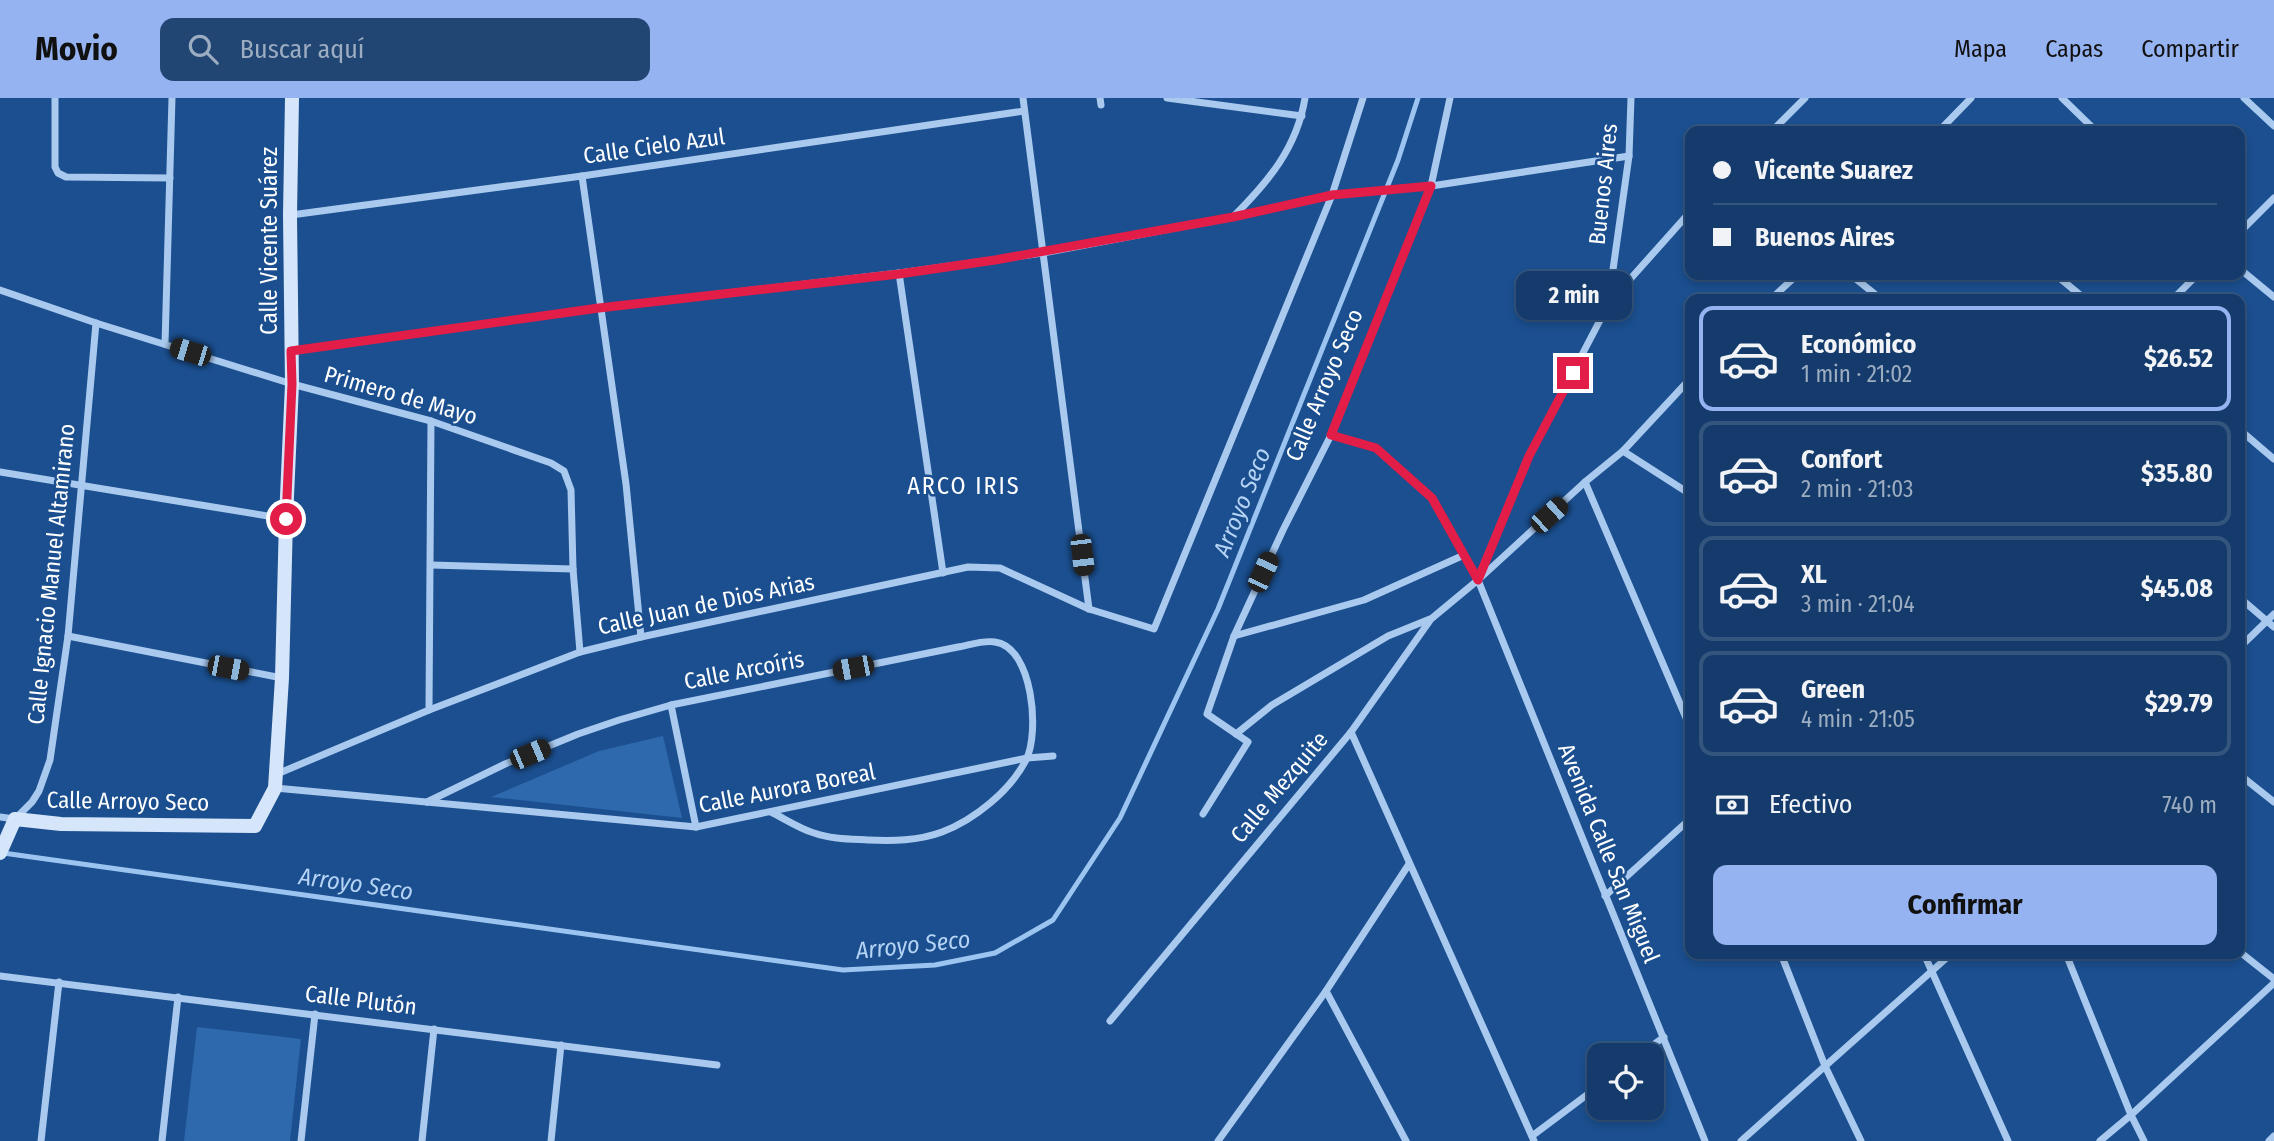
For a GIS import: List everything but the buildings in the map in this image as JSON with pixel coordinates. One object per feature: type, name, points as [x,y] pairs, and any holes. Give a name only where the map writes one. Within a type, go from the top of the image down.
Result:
[{"type":"street","points":[[55,98],[55,167],[58,173],[66,177],[170,178]]},
{"type":"street","points":[[165,344],[172,98]]},
{"type":"street","name":"Calle Vicente Suárez","points":[[276,781],[292,384],[292,98]]},
{"type":"street","points":[[1023,98],[1089,609]]},
{"type":"street","points":[[1167,98],[1302,116]]},
{"type":"street","points":[[1233,217],[1263,187],[1285,155],[1296,134],[1305,98]]},
{"type":"street","points":[[1332,195],[1363,98]]},
{"type":"street","name":"Calle Arroyo Seco","points":[[1203,814],[1248,742],[1207,714],[1234,636],[1331,435],[1431,186],[1450,98]]},
{"type":"street","points":[[1631,102],[1639,98]]},
{"type":"street","points":[[1777,126],[1805,98]]},
{"type":"street","points":[[2062,98],[2091,126]]},
{"type":"street","points":[[2244,98],[2274,126]]},
{"type":"street","points":[[1944,126],[1967,100]]},
{"type":"street","name":"Buenos Aires","points":[[1478,580],[1529,456],[1608,304],[1629,156],[1631,102]]},
{"type":"street","name":"Calle Cielo Azul","points":[[290,215],[582,176],[1024,111]]},
{"type":"street","points":[[291,351],[599,308],[899,274],[1043,253],[1332,195],[1431,186],[1629,156]]},
{"type":"street","points":[[582,176],[626,484],[641,637]]},
{"type":"street","name":"Calle Juan de Dios Arias","points":[[276,781],[429,710],[580,652],[968,567],[1000,568],[1089,609],[1154,629],[1332,195]]},
{"type":"street","points":[[2245,227],[2274,198]]},
{"type":"street","points":[[1608,304],[1685,218]]},
{"type":"street","points":[[2245,273],[2274,297]]},
{"type":"street","points":[[899,274],[943,573]]},
{"type":"street","points":[[1776,294],[1792,280]]},
{"type":"street","points":[[1858,280],[1875,294]]},
{"type":"street","points":[[2062,280],[2079,294]]},
{"type":"street","points":[[2178,294],[2192,280]]},
{"type":"street","name":"Primero de Mayo","points":[[0,290],[292,384],[431,421],[551,463],[564,471],[571,490],[573,569]]},
{"type":"street","name":"Calle Ignacio Manuel Altamirano","points":[[8,823],[32,802],[39,792],[50,760],[68,636],[96,323]]},
{"type":"street","name":"Calle Mezquite","points":[[1110,1021],[1351,732],[1431,619],[1623,451],[1685,384]]},
{"type":"street","points":[[429,710],[431,421]]},
{"type":"street","points":[[2245,434],[2274,459]]},
{"type":"street","name":"Avenida Calle San Miguel","points":[[1331,435],[1376,448],[1432,498],[1478,580],[1705,1141]]},
{"type":"street","points":[[1623,451],[1685,491]]},
{"type":"street","points":[[0,472],[286,519]]},
{"type":"street","points":[[1585,482],[1685,715]]},
{"type":"street","points":[[1234,636],[1364,600],[1464,555]]},
{"type":"street","points":[[431,565],[573,569],[580,652]]},
{"type":"street","points":[[2245,602],[2271,624]]},
{"type":"street","points":[[2245,643],[2271,624],[2274,614]]},
{"type":"street","points":[[1236,734],[1272,705],[1377,643],[1431,619]]},
{"type":"street","points":[[68,636],[282,678]]},
{"type":"street","name":"Calle Arcoíris","points":[[427,802],[505,764],[578,734],[671,705],[958,647],[996,642],[1010,649],[1022,662],[1032,701],[1032,732],[1027,758]]},
{"type":"street","points":[[671,705],[695,827]]},
{"type":"street","points":[[1351,732],[1533,1138],[1587,1095]]},
{"type":"street","name":"Calle Aurora Boreal","points":[[276,781],[427,802],[695,827],[1027,758],[1053,756]]},
{"type":"street","points":[[771,812],[814,833],[845,839],[900,841],[942,832],[973,815],[1005,789],[1027,758]]},
{"type":"street","points":[[2245,779],[2274,802]]},
{"type":"street","name":"Calle Arroyo Seco","points":[[8,823],[255,826],[276,781]]},
{"type":"street","points":[[0,853],[8,823]]},
{"type":"street","points":[[1605,896],[1685,824]]},
{"type":"street","points":[[1218,1141],[1326,991],[1409,864]]},
{"type":"street","points":[[2104,1140],[2274,981],[2245,956]]},
{"type":"street","points":[[1783,959],[1825,1066],[1861,1141]]},
{"type":"street","points":[[1926,959],[2007,1141]]},
{"type":"street","points":[[1741,1141],[1945,959]]},
{"type":"street","points":[[2068,959],[2144,1141]]},
{"type":"street","name":"Calle Plutón","points":[[0,976],[717,1065]]},
{"type":"street","points":[[41,1141],[59,982]]},
{"type":"street","points":[[1326,991],[1406,1141]]},
{"type":"street","points":[[162,1141],[178,997]]},
{"type":"street","points":[[301,1141],[315,1014]]},
{"type":"street","points":[[422,1141],[434,1029]]},
{"type":"street","points":[[1656,1043],[1664,1037]]},
{"type":"street","points":[[551,1141],[561,1045]]},
{"type":"street","points":[[2269,1141],[2274,1136]]},
{"type":"shaded area","points":[[663,736],[682,818],[491,797],[599,751]]},
{"type":"shaded area","points":[[197,1027],[301,1039],[290,1141],[184,1141]]},
{"type":"waterway","name":"Arroyo Seco","points":[[3,853],[843,970],[935,965],[995,953],[1053,920],[1120,818],[1218,609],[1398,160],[1418,98]]},
{"type":"district","name":"ARCO IRIS","points":[[964,486]]},
{"type":"route","points":[[286,519],[291,351],[599,308],[899,274],[1043,253],[1332,195],[1431,186],[1331,435],[1376,448],[1432,498],[1478,580],[1529,456],[1573,373]]}]
